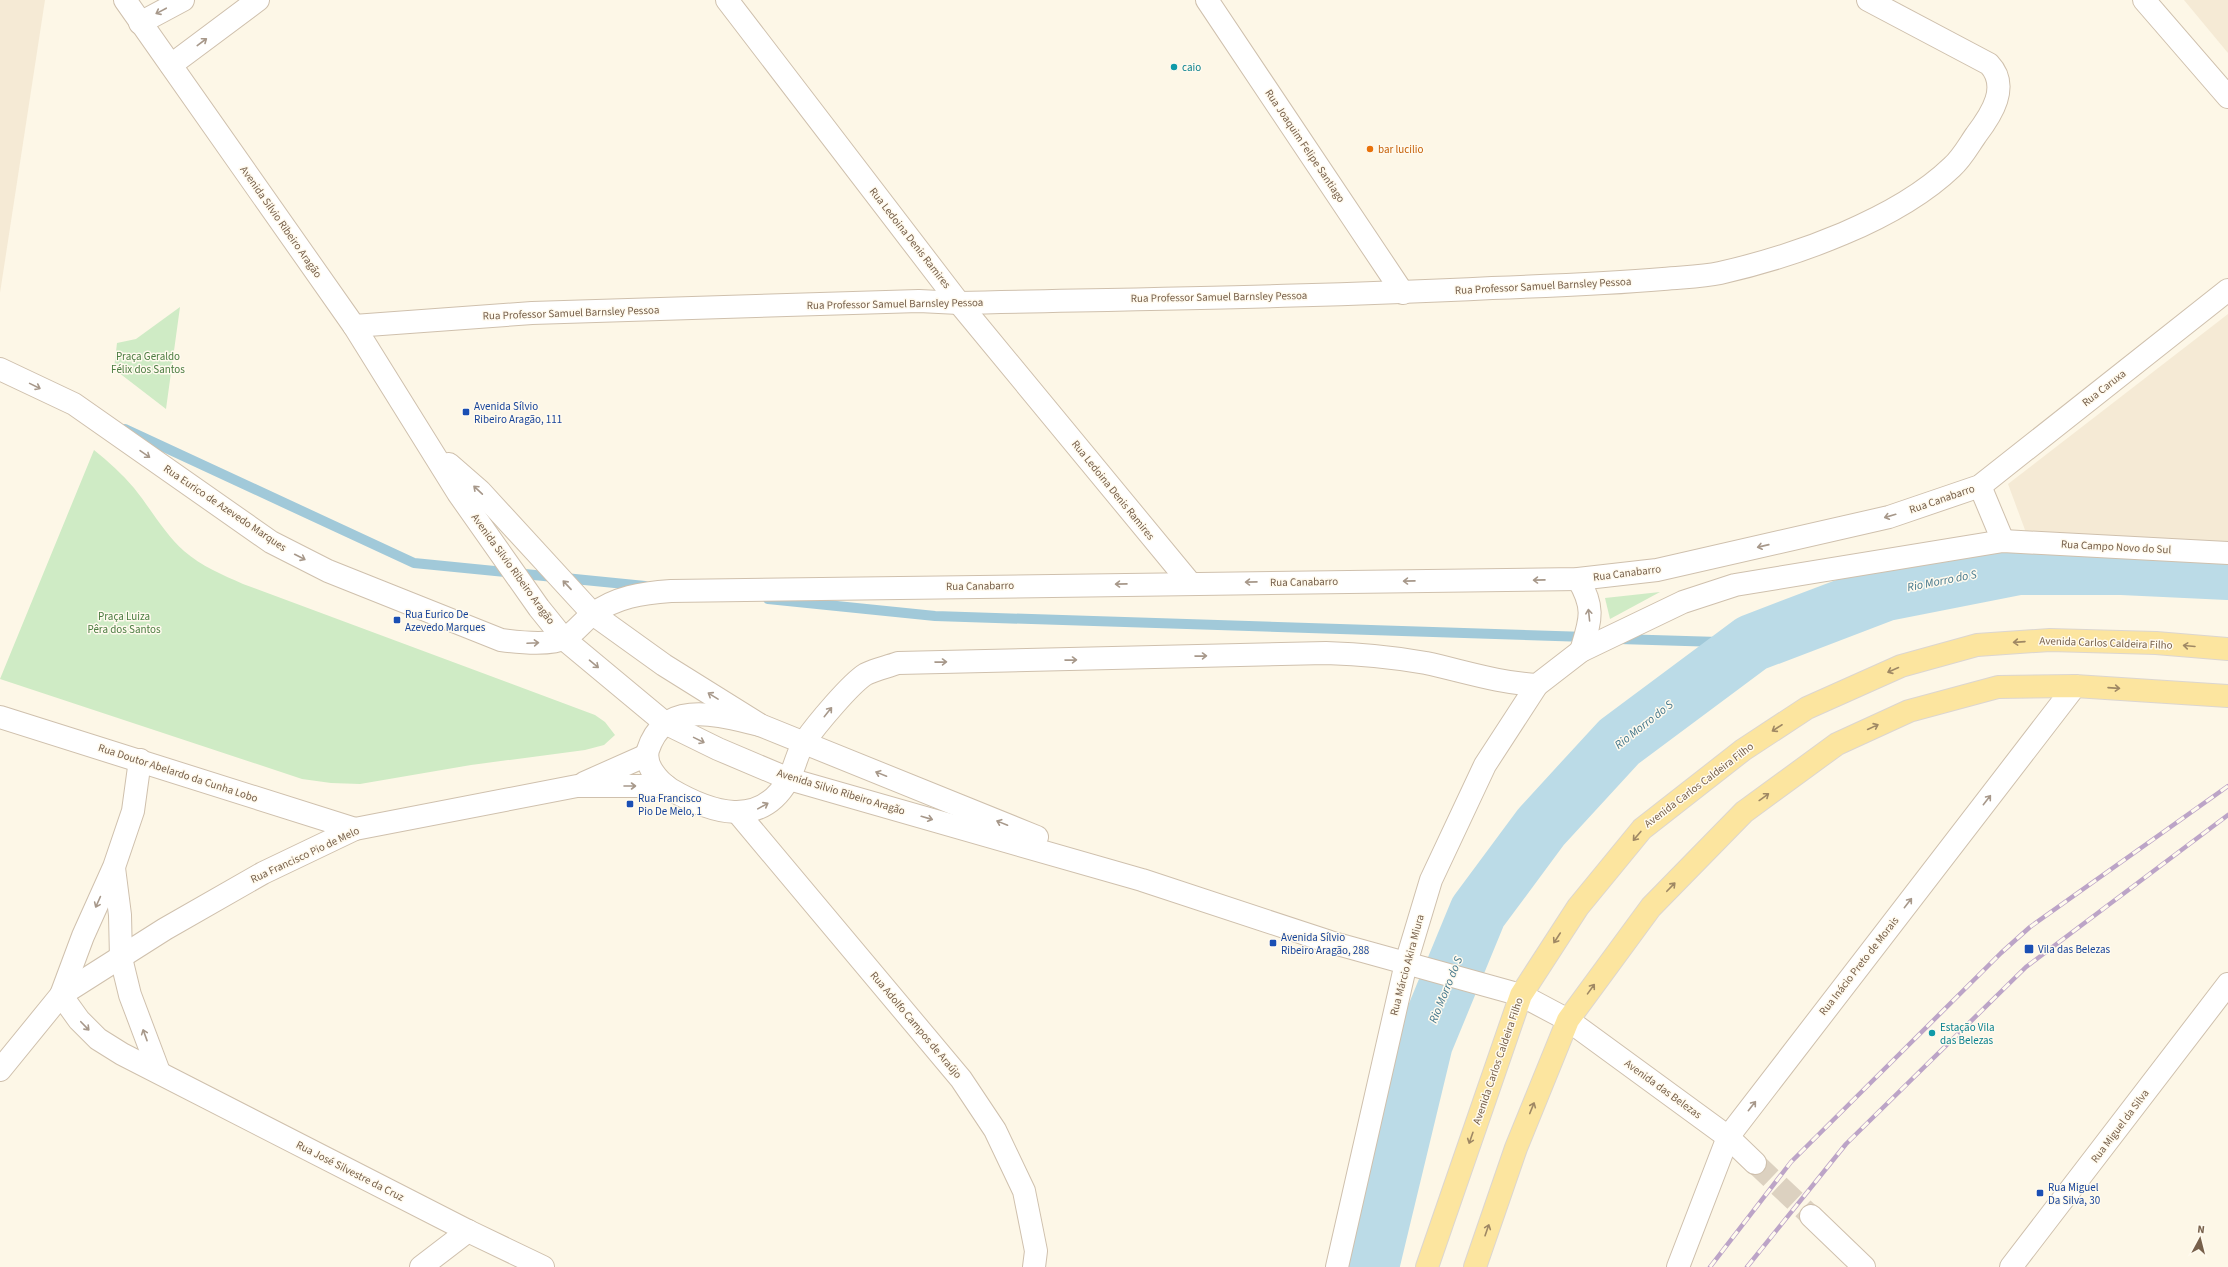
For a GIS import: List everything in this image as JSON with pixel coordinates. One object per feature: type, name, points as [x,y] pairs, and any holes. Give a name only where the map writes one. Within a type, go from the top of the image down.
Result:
[{"type":"main road","name":"Avenida Carlos Caldeira Filho","points":[[1427,1267],[1521,995],[1578,907],[1642,829],[1743,750],[1807,708],[1901,666],[1977,645],[2050,640],[2156,643],[2228,649]]},
{"type":"main road","points":[[1475,1267],[1516,1148],[1568,1020],[1651,907],[1744,812],[1837,744],[1909,711],[1998,687],[2075,686],[2228,696]]},
{"type":"street","name":"Avenida Silvio Ribeiro Aragão","points":[[125,0],[354,326],[458,493],[539,608],[564,639],[665,723],[718,749],[789,779],[1142,880],[1330,942],[1521,995],[1568,1020]]},
{"type":"street","points":[[140,23],[183,0]]},
{"type":"street","points":[[171,65],[258,0]]},
{"type":"street","name":"Rua Ledoina Denis Ramires","points":[[727,0],[959,303],[1190,583]]},
{"type":"street","name":"Rua Joaquim Felipe Santiago","points":[[1206,0],[1403,293]]},
{"type":"street","name":"Rua Professor Samuel Barnsley Pessoa","points":[[354,326],[532,313],[919,301],[959,303],[1403,293],[1636,281],[1718,274],[1800,252],[1879,216],[1924,190],[1954,165],[1986,122],[1997,98],[1998,76],[1989,64],[1868,0]]},
{"type":"street","points":[[2144,0],[2228,98]]},
{"type":"street","name":"Rua Caruxa","points":[[1980,486],[2228,290]]},
{"type":"street","name":"Rua Eurico de Azevedo Marques","points":[[0,369],[74,404],[272,542],[328,572],[501,640],[530,643],[564,639]]},
{"type":"street","name":"Avenida Silvio Ribeiro Aragão","points":[[432,449],[480,492],[593,614],[664,664],[760,725],[1142,880]]},
{"type":"street","name":"Rua Canabarro","points":[[593,614],[615,601],[640,593],[671,591],[1578,579],[1657,570],[1881,518],[1980,486],[2003,541]]},
{"type":"street","points":[[760,725],[705,713],[686,715],[665,723],[652,740],[647,755],[651,770],[666,786],[684,797],[713,809],[738,813],[762,808],[778,795],[789,779],[803,742],[833,706],[865,675],[898,663],[1326,653],[1367,654],[1425,663],[1496,680],[1537,685],[1581,651],[1683,602],[1735,585],[2003,541]]},
{"type":"street","name":"Rua Campo Novo do Sul","points":[[2003,541],[2228,553]]},
{"type":"street","points":[[1578,579],[1585,591],[1591,619],[1581,651]]},
{"type":"street","points":[[564,639],[593,614]]},
{"type":"street","name":"Rua Márcio Akira Miura","points":[[1337,1267],[1406,963],[1434,873],[1485,765],[1537,685]]},
{"type":"street","name":"Rua Inácio Preto de Morais","points":[[1678,1267],[1728,1136],[2075,686]]},
{"type":"street","name":"Rua Doutor Abelardo da Cunha Lobo","points":[[0,717],[355,829]]},
{"type":"street","name":"Rua Francisco Pio de Melo","points":[[578,786],[647,755]]},
{"type":"street","points":[[0,1070],[61,995],[83,936],[114,867],[133,811],[140,760]]},
{"type":"street","name":"Rua Francisco Pio de Melo","points":[[61,995],[165,929],[263,873],[355,829],[578,786],[666,786]]},
{"type":"street","name":"Rua Adolfo Campos de Araújo","points":[[738,813],[961,1079],[995,1130],[1024,1191],[1036,1251],[1034,1267]]},
{"type":"street","points":[[114,867],[120,915],[121,958],[130,995],[159,1072]]},
{"type":"street","name":"Rua Miguel da Silva","points":[[2012,1267],[2228,984]]},
{"type":"street","name":"Rua José Silvestre da Cruz","points":[[61,995],[79,1020],[98,1039],[122,1054],[468,1232],[543,1267]]},
{"type":"street","name":"Avenida das Belezas","points":[[1568,1020],[1728,1136],[1755,1162]]},
{"type":"street","points":[[1811,1216],[1864,1267]]},
{"type":"street","points":[[421,1267],[468,1232]]},
{"type":"shaded area","points":[[0,0],[45,0],[0,293]]},
{"type":"shaded area","points":[[2184,0],[2228,0],[2228,53]]},
{"type":"shaded area","points":[[2228,314],[2228,597],[2048,592],[2008,484]]},
{"type":"green space","name":"Praça Geraldo Félix dos Santos","points":[[180,307],[166,409],[114,369],[117,343],[136,339]]},
{"type":"green space","name":"Praça Luiza Pêra dos Santos","points":[[94,450],[115,468],[134,488],[177,544],[205,566],[243,584],[595,715],[605,722],[615,735],[604,745],[585,750],[471,765],[360,784],[331,783],[302,779],[0,679]]},
{"type":"green space","points":[[1660,592],[1610,619],[1605,598]]},
{"type":"waterway","points":[[125,429],[414,563],[645,586]]},
{"type":"waterway","name":"Rio Morro do S","points":[[1370,1267],[1424,1043],[1478,912],[1541,827],[1619,742],[1752,643],[1886,592],[2018,566],[2122,566],[2228,571]]},
{"type":"waterway","points":[[768,599],[935,616],[1587,637]]},
{"type":"waterway","points":[[1619,639],[1752,643]]},
{"type":"tunnel","points":[[1755,1163],[1811,1216]]},
{"type":"railway","points":[[1710,1267],[1791,1162],[2001,953],[2030,927],[2228,786]]},
{"type":"railway","points":[[1747,1267],[1846,1144],[2026,967],[2228,815]]},
{"type":"place","name":"caio","points":[[1174,67]]},
{"type":"place","name":"bar lucilio","points":[[1370,149]]},
{"type":"place","name":"Avenida Sílvio Ribeiro Aragão, 111","points":[[466,412]]},
{"type":"place","name":"Rua Eurico De Azevedo Marques","points":[[397,620]]},
{"type":"place","name":"Rua Francisco Pio De Melo, 1","points":[[630,804]]},
{"type":"place","name":"Avenida Sílvio Ribeiro Aragão, 288","points":[[1273,943]]},
{"type":"place","name":"Vila das Belezas","points":[[2029,949]]},
{"type":"place","name":"Estação Vila das Belezas","points":[[1932,1033]]},
{"type":"place","name":"Rua Miguel Da Silva, 30","points":[[2040,1193]]}]
